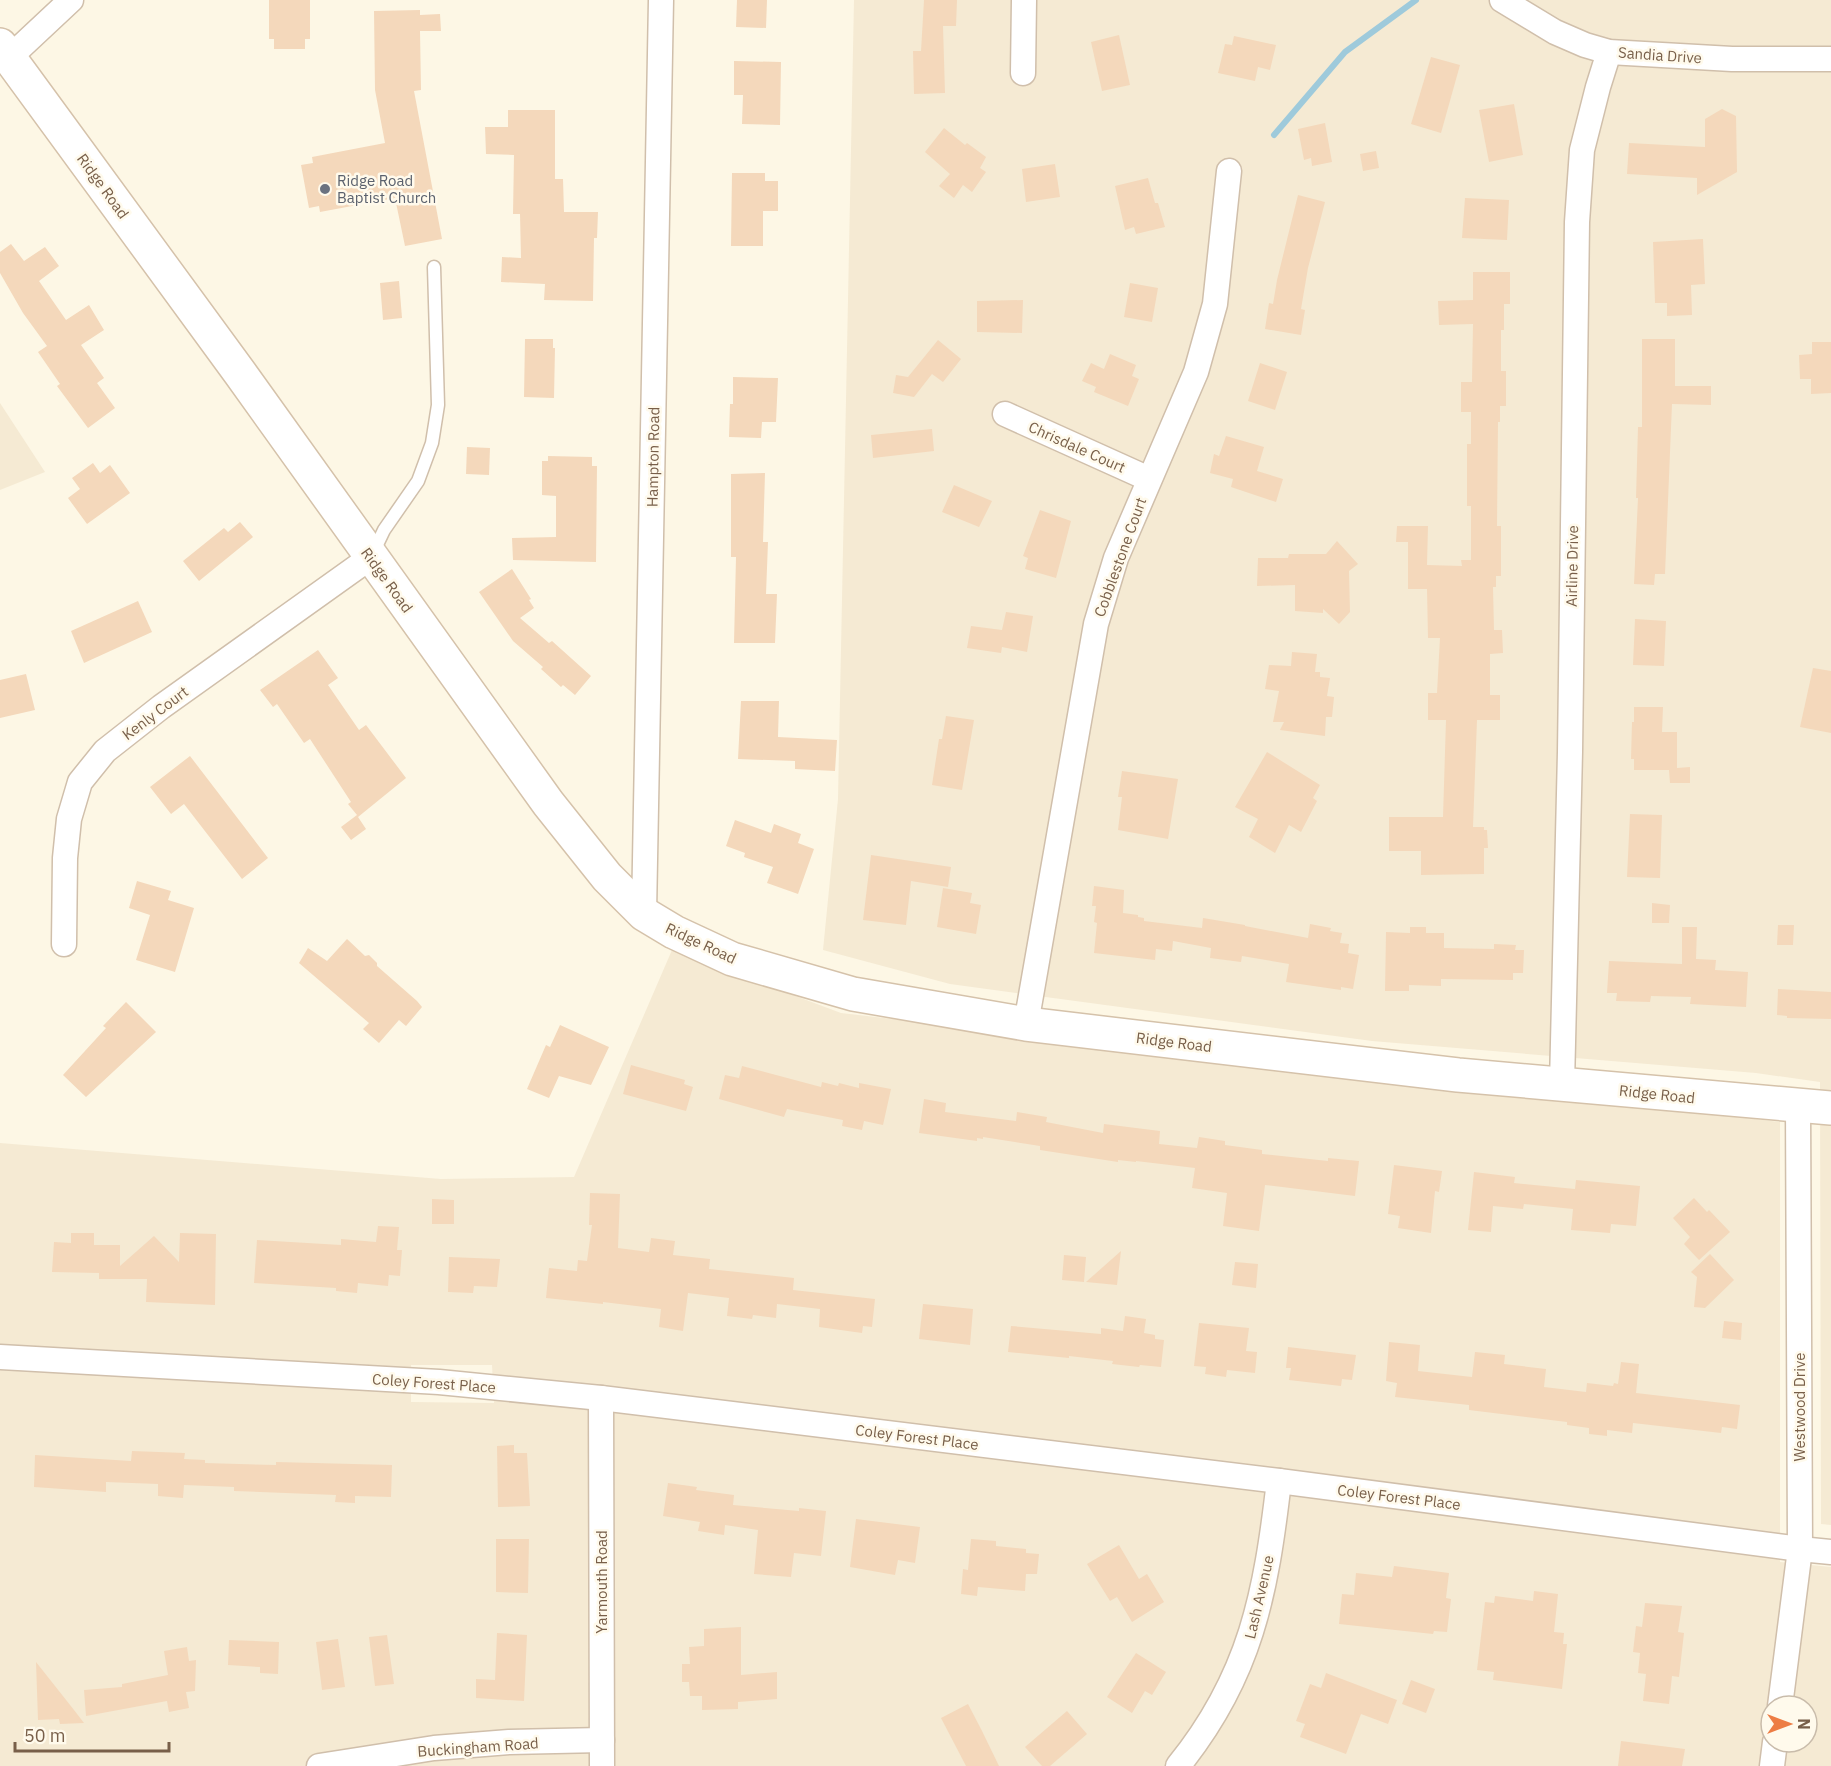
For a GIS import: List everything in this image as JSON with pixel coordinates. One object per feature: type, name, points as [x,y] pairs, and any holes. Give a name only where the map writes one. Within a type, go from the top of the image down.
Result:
[{"type":"street","points":[[5,51],[71,0]]},
{"type":"street","name":"Hampton Road","points":[[644,914],[661,0]]},
{"type":"street","points":[[1023,73],[1024,0]]},
{"type":"street","name":"Sandia Drive","points":[[1502,0],[1555,32],[1609,52],[1732,59],[1831,58]]},
{"type":"street","name":"Ridge Road","points":[[5,51],[548,804],[607,877],[644,914],[674,932],[732,959],[853,994],[1026,1024],[1458,1076],[1831,1108]]},
{"type":"street","name":"Airline Drive","points":[[1562,1084],[1570,752],[1577,222],[1582,150],[1609,52]]},
{"type":"street","name":"Cobblestone Court","points":[[1026,1024],[1096,624],[1116,558],[1196,372],[1205,344],[1215,304],[1229,171]]},
{"type":"street","name":"Chrisdale Court","points":[[1005,414],[1149,479]]},
{"type":"street","name":"Kenly Court","points":[[64,944],[65,858],[69,819],[80,782],[105,751],[162,707],[371,557]]},
{"type":"street","name":"Westwood Drive","points":[[1782,1694],[1800,1549],[1798,1106]]},
{"type":"street","name":"Coley Forest Place","points":[[0,1357],[439,1382],[601,1398],[1279,1481],[1831,1552]]},
{"type":"street","name":"Yarmouth Road","points":[[601,1398],[602,1766]]},
{"type":"street","name":"Lash Avenue","points":[[1178,1766],[1197,1743],[1216,1713],[1245,1652],[1256,1620],[1265,1577],[1279,1481]]},
{"type":"street","name":"Buckingham Road","points":[[319,1766],[434,1748],[509,1742],[602,1740]]},
{"type":"lane","points":[[371,557],[384,530],[418,481],[432,443],[438,405],[434,267]]},
{"type":"shaded area","points":[[854,0],[1831,0],[1831,1525],[1821,1524],[1820,1082],[1756,1073],[1372,1041],[950,984],[823,950],[838,799]]},
{"type":"shaded area","points":[[0,403],[45,472],[0,490]]},
{"type":"shaded area","points":[[672,950],[841,1013],[1780,1122],[1780,1562],[1831,1567],[1831,1766],[0,1766],[0,1143],[441,1179],[574,1177]],"holes":[[[411,1365],[492,1365],[494,1403],[411,1402]]]},
{"type":"building","points":[[269,0],[310,0],[310,39],[305,39],[305,49],[274,49],[274,39],[269,39]]},
{"type":"building","points":[[737,0],[767,0],[766,28],[736,27]]},
{"type":"building","points":[[924,0],[957,0],[956,26],[943,26],[945,93],[914,94],[913,51],[921,51]]},
{"type":"building","points":[[420,10],[420,15],[440,14],[441,31],[420,31],[421,90],[414,91],[442,239],[405,246],[395,198],[320,212],[319,206],[309,208],[301,165],[313,163],[312,157],[385,143],[375,90],[374,11]]},
{"type":"building","points":[[1119,35],[1130,85],[1102,91],[1091,42]]},
{"type":"building","points":[[1234,36],[1276,45],[1270,70],[1258,67],[1255,81],[1218,73],[1225,44],[1232,45]]},
{"type":"building","points":[[1431,57],[1460,65],[1441,133],[1411,124]]},
{"type":"building","points":[[734,61],[781,62],[780,125],[742,124],[743,95],[734,95]]},
{"type":"building","points":[[1514,104],[1523,155],[1489,162],[1479,110]]},
{"type":"building","points":[[1722,109],[1736,116],[1737,172],[1697,195],[1697,178],[1627,174],[1629,143],[1705,147],[1705,119]]},
{"type":"building","points":[[508,110],[555,110],[555,179],[563,179],[564,212],[598,212],[597,238],[594,238],[593,301],[544,300],[545,284],[501,282],[502,257],[521,258],[520,214],[513,214],[514,155],[486,154],[485,127],[508,127]]},
{"type":"building","points":[[1325,123],[1332,162],[1312,166],[1311,158],[1304,160],[1298,129]]},
{"type":"building","points":[[944,128],[965,145],[967,143],[986,157],[980,168],[986,172],[972,192],[963,185],[954,198],[939,186],[950,174],[925,152]]},
{"type":"building","points":[[1376,151],[1379,168],[1363,171],[1360,154]]},
{"type":"building","points":[[1055,164],[1060,197],[1026,202],[1022,169]]},
{"type":"building","points":[[732,173],[765,173],[765,181],[778,181],[778,211],[763,211],[763,246],[731,246]]},
{"type":"building","points":[[1148,178],[1165,227],[1136,234],[1134,227],[1125,230],[1115,186]]},
{"type":"building","points":[[1298,195],[1325,202],[1308,268],[1301,309],[1305,310],[1301,335],[1265,329],[1269,303],[1273,304]]},
{"type":"building","points":[[1465,198],[1509,200],[1507,240],[1462,238]]},
{"type":"building","points":[[1703,239],[1705,284],[1691,285],[1692,315],[1667,316],[1667,303],[1655,303],[1653,242]]},
{"type":"building","points":[[11,244],[24,261],[45,247],[59,266],[39,281],[66,320],[89,305],[104,330],[81,345],[104,378],[97,383],[115,408],[88,428],[57,386],[60,384],[38,352],[47,346],[23,313],[0,273],[0,252]]},
{"type":"building","points":[[1473,272],[1510,272],[1510,304],[1504,304],[1504,330],[1501,330],[1501,371],[1506,371],[1506,406],[1500,406],[1500,422],[1498,422],[1497,526],[1501,526],[1501,576],[1496,576],[1496,587],[1493,587],[1494,630],[1502,630],[1503,653],[1490,654],[1490,695],[1500,695],[1500,720],[1477,720],[1473,827],[1484,827],[1484,830],[1487,830],[1488,848],[1484,848],[1484,874],[1421,875],[1421,851],[1389,851],[1389,817],[1443,817],[1446,720],[1428,720],[1428,693],[1437,693],[1440,638],[1428,638],[1427,589],[1408,589],[1408,542],[1396,542],[1397,526],[1428,526],[1427,565],[1462,566],[1461,560],[1471,560],[1471,506],[1467,506],[1467,444],[1471,444],[1471,412],[1461,412],[1461,382],[1472,382],[1473,324],[1439,325],[1438,301],[1473,300]]},
{"type":"building","points":[[399,281],[402,318],[383,320],[380,283]]},
{"type":"building","points":[[1130,283],[1158,288],[1152,322],[1124,317]]},
{"type":"building","points":[[1023,300],[1022,333],[977,332],[977,301]]},
{"type":"building","points":[[525,339],[553,339],[553,348],[555,348],[554,398],[524,397]]},
{"type":"building","points":[[1642,339],[1675,339],[1675,386],[1711,386],[1711,405],[1672,404],[1665,574],[1655,574],[1654,585],[1634,584],[1638,498],[1636,498],[1638,427],[1642,427]]},
{"type":"building","points":[[938,340],[961,359],[943,382],[932,374],[914,397],[893,393],[896,375],[908,377]]},
{"type":"building","points":[[1812,342],[1831,342],[1831,393],[1811,394],[1811,379],[1800,379],[1799,355],[1812,354]]},
{"type":"building","points":[[1110,354],[1136,365],[1132,376],[1139,379],[1128,406],[1094,392],[1096,387],[1082,381],[1091,363],[1104,369]]},
{"type":"building","points":[[1260,363],[1287,372],[1275,410],[1248,401]]},
{"type":"building","points":[[733,377],[778,378],[776,422],[762,422],[761,438],[729,437]]},
{"type":"building","points":[[932,429],[934,451],[873,458],[871,435]]},
{"type":"building","points":[[1226,436],[1264,447],[1257,471],[1283,479],[1276,502],[1231,487],[1233,479],[1210,473],[1214,454],[1219,456]]},
{"type":"building","points":[[467,447],[490,448],[489,475],[466,474]]},
{"type":"building","points":[[548,456],[592,457],[592,466],[597,466],[596,562],[513,560],[512,538],[556,537],[556,496],[542,495],[542,461],[548,461]]},
{"type":"building","points":[[93,463],[100,473],[110,465],[130,493],[87,524],[68,498],[80,489],[72,478]]},
{"type":"building","points":[[765,473],[763,542],[768,542],[766,594],[777,594],[775,643],[734,643],[736,557],[731,557],[731,474]]},
{"type":"building","points":[[954,485],[992,501],[979,527],[942,512]]},
{"type":"building","points":[[1040,510],[1071,521],[1056,578],[1025,569],[1028,558],[1023,556]]},
{"type":"building","points":[[240,522],[253,537],[199,581],[183,561],[224,528],[228,532]]},
{"type":"building","points":[[1337,541],[1358,564],[1349,571],[1350,612],[1339,624],[1323,609],[1323,613],[1295,611],[1295,585],[1257,586],[1258,558],[1288,558],[1289,554],[1326,554]]},
{"type":"building","points":[[512,569],[531,599],[529,600],[534,608],[520,618],[549,643],[552,641],[591,676],[575,695],[563,685],[561,687],[541,669],[543,667],[513,641],[479,592]]},
{"type":"building","points":[[138,601],[152,632],[84,663],[71,631]]},
{"type":"building","points":[[1006,612],[1033,616],[1027,652],[1002,647],[1001,653],[967,648],[971,626],[1002,630]]},
{"type":"building","points":[[1635,619],[1666,621],[1664,666],[1633,665]]},
{"type":"building","points":[[318,650],[338,678],[328,685],[359,730],[366,725],[406,778],[358,817],[366,829],[351,840],[341,827],[357,815],[348,804],[351,802],[310,739],[304,743],[277,704],[273,707],[260,690]]},
{"type":"building","points":[[1292,652],[1317,654],[1315,672],[1320,672],[1320,677],[1330,678],[1327,696],[1334,697],[1332,717],[1326,717],[1325,736],[1280,730],[1284,722],[1273,722],[1279,691],[1265,689],[1269,665],[1291,666]]},
{"type":"building","points":[[1813,668],[1831,671],[1831,733],[1800,727]]},
{"type":"building","points":[[26,674],[35,710],[0,718],[0,680]]},
{"type":"building","points":[[741,701],[779,701],[778,737],[837,740],[835,771],[795,769],[795,761],[738,759]]},
{"type":"building","points":[[1634,707],[1663,707],[1662,732],[1677,732],[1677,768],[1690,767],[1690,783],[1670,783],[1669,770],[1634,770],[1634,759],[1631,759]]},
{"type":"building","points":[[946,716],[974,720],[962,790],[932,785],[939,739],[942,739]]},
{"type":"building","points":[[1267,752],[1320,785],[1313,798],[1317,801],[1301,832],[1289,825],[1275,853],[1249,837],[1258,819],[1235,807]]},
{"type":"building","points":[[190,756],[268,858],[242,879],[184,804],[171,814],[150,787]]},
{"type":"building","points":[[1122,771],[1178,779],[1168,839],[1118,830],[1122,797],[1118,797]]},
{"type":"building","points":[[1630,814],[1662,815],[1660,878],[1627,877]]},
{"type":"building","points":[[735,820],[771,833],[774,824],[801,834],[798,843],[814,849],[798,894],[767,883],[773,867],[744,857],[745,853],[726,846]]},
{"type":"building","points":[[871,855],[951,867],[948,887],[911,881],[906,925],[863,920]]},
{"type":"building","points":[[137,881],[171,891],[168,900],[194,908],[175,972],[136,960],[150,915],[129,908]]},
{"type":"building","points":[[1094,886],[1124,890],[1123,913],[1138,915],[1144,918],[1144,921],[1202,928],[1203,918],[1308,938],[1310,924],[1331,928],[1330,931],[1342,933],[1340,943],[1349,944],[1348,953],[1359,955],[1353,989],[1341,987],[1341,990],[1286,982],[1289,964],[1242,956],[1241,962],[1210,958],[1211,948],[1173,941],[1172,951],[1156,949],[1155,960],[1094,953],[1097,923],[1094,922],[1096,906],[1092,906]]},
{"type":"building","points":[[943,888],[972,893],[970,903],[981,905],[976,934],[937,927]]},
{"type":"building","points":[[1652,903],[1670,905],[1669,923],[1652,923]]},
{"type":"building","points":[[1778,925],[1794,925],[1793,945],[1777,945]]},
{"type":"building","points":[[1410,927],[1426,927],[1426,933],[1444,933],[1444,948],[1494,949],[1494,944],[1516,945],[1515,950],[1524,950],[1523,973],[1513,973],[1513,980],[1441,979],[1441,986],[1409,985],[1409,991],[1385,991],[1386,932],[1410,933]]},
{"type":"building","points":[[1682,927],[1697,927],[1696,959],[1716,960],[1715,970],[1748,972],[1746,1007],[1690,1004],[1691,997],[1651,996],[1650,1002],[1616,1001],[1617,993],[1607,993],[1609,961],[1682,964]]},
{"type":"building","points":[[347,939],[365,956],[369,955],[377,966],[422,1007],[406,1026],[399,1020],[379,1043],[363,1029],[369,1023],[299,963],[308,948],[327,961]]},
{"type":"building","points":[[1778,989],[1831,992],[1831,1019],[1787,1018],[1787,1016],[1777,1015]]},
{"type":"building","points":[[126,1002],[156,1032],[86,1097],[63,1075],[106,1028],[103,1026]]},
{"type":"building","points":[[560,1025],[609,1047],[591,1085],[559,1076],[549,1098],[527,1089],[546,1045],[550,1047]]},
{"type":"building","points":[[631,1065],[685,1080],[684,1084],[693,1087],[686,1111],[623,1094]]},
{"type":"building","points":[[742,1066],[821,1087],[822,1082],[859,1088],[859,1083],[891,1089],[883,1125],[864,1121],[862,1130],[842,1126],[843,1120],[787,1109],[784,1117],[719,1099],[725,1075],[739,1078]]},
{"type":"building","points":[[924,1099],[946,1103],[945,1112],[1016,1121],[1017,1112],[1047,1117],[1046,1122],[1103,1133],[1104,1124],[1160,1131],[1159,1144],[1197,1148],[1199,1137],[1225,1141],[1225,1145],[1262,1150],[1262,1154],[1328,1161],[1328,1158],[1359,1161],[1355,1196],[1265,1185],[1259,1231],[1223,1226],[1227,1193],[1192,1188],[1195,1168],[1136,1161],[1118,1160],[1118,1162],[1040,1150],[1040,1146],[983,1137],[983,1139],[977,1138],[977,1141],[919,1133]]},
{"type":"building","points":[[1394,1165],[1442,1171],[1439,1192],[1435,1191],[1431,1233],[1398,1228],[1400,1216],[1388,1214]]},
{"type":"building","points":[[1474,1172],[1515,1177],[1514,1183],[1575,1189],[1576,1180],[1640,1186],[1636,1226],[1611,1224],[1610,1233],[1571,1230],[1573,1209],[1524,1204],[1523,1209],[1493,1206],[1491,1232],[1468,1230]]},
{"type":"building","points":[[590,1193],[620,1194],[618,1248],[649,1252],[651,1238],[675,1241],[673,1255],[710,1259],[709,1269],[794,1278],[793,1290],[875,1299],[872,1327],[863,1326],[862,1333],[819,1327],[820,1309],[777,1304],[776,1318],[753,1315],[752,1319],[727,1316],[729,1298],[688,1293],[683,1331],[659,1327],[661,1309],[546,1298],[549,1268],[577,1271],[578,1260],[587,1261],[592,1225],[589,1225]]},
{"type":"building","points":[[1694,1198],[1730,1232],[1699,1260],[1684,1244],[1690,1237],[1673,1218]]},
{"type":"building","points":[[432,1199],[454,1200],[454,1224],[432,1224]]},
{"type":"building","points":[[378,1226],[399,1227],[397,1250],[402,1250],[400,1276],[389,1275],[388,1286],[358,1283],[357,1293],[336,1291],[336,1288],[254,1283],[257,1240],[341,1245],[341,1239],[376,1242]]},
{"type":"building","points":[[71,1233],[94,1233],[94,1245],[120,1245],[120,1266],[154,1236],[179,1262],[180,1233],[216,1234],[215,1305],[146,1302],[147,1279],[99,1279],[99,1273],[52,1272],[54,1242],[71,1243]]},
{"type":"building","points":[[1121,1251],[1117,1285],[1086,1282]]},
{"type":"building","points":[[1710,1254],[1734,1280],[1705,1308],[1694,1307],[1697,1277],[1691,1272]]},
{"type":"building","points":[[1064,1255],[1086,1257],[1084,1282],[1062,1280]]},
{"type":"building","points":[[449,1257],[500,1259],[497,1287],[474,1286],[473,1293],[448,1292]]},
{"type":"building","points":[[1235,1262],[1258,1264],[1256,1288],[1232,1285]]},
{"type":"building","points":[[923,1304],[973,1309],[970,1345],[919,1339]]},
{"type":"building","points":[[1125,1316],[1146,1319],[1144,1333],[1155,1335],[1155,1339],[1164,1340],[1161,1367],[1140,1365],[1139,1367],[1112,1364],[1113,1361],[1008,1352],[1011,1326],[1101,1334],[1101,1328],[1123,1331]]},
{"type":"building","points":[[1724,1321],[1742,1323],[1741,1340],[1722,1338]]},
{"type":"building","points":[[1199,1323],[1249,1328],[1246,1351],[1257,1352],[1255,1373],[1227,1370],[1226,1377],[1205,1374],[1206,1367],[1194,1366]]},
{"type":"building","points":[[1389,1342],[1420,1345],[1418,1371],[1472,1377],[1475,1352],[1505,1355],[1504,1364],[1546,1369],[1544,1387],[1586,1392],[1587,1383],[1613,1386],[1614,1383],[1618,1384],[1621,1362],[1639,1364],[1636,1393],[1740,1405],[1737,1429],[1722,1427],[1721,1433],[1633,1423],[1632,1433],[1607,1430],[1607,1436],[1589,1434],[1589,1428],[1567,1425],[1567,1422],[1469,1410],[1469,1405],[1395,1397],[1397,1383],[1386,1381]]},
{"type":"building","points":[[1288,1347],[1356,1355],[1352,1380],[1342,1379],[1341,1386],[1289,1380],[1291,1368],[1286,1368]]},
{"type":"building","points":[[514,1445],[514,1453],[527,1453],[530,1506],[498,1507],[497,1446]]},
{"type":"building","points":[[132,1451],[185,1453],[184,1459],[205,1460],[205,1463],[392,1465],[391,1497],[355,1496],[355,1503],[335,1502],[336,1495],[234,1491],[234,1487],[184,1485],[183,1498],[158,1496],[158,1484],[106,1482],[106,1492],[34,1487],[35,1455],[131,1461]]},
{"type":"building","points":[[668,1483],[697,1487],[696,1490],[734,1495],[733,1505],[826,1511],[821,1556],[794,1553],[791,1577],[754,1574],[758,1530],[725,1525],[724,1535],[698,1531],[700,1522],[663,1516]]},
{"type":"building","points":[[856,1519],[920,1527],[915,1563],[898,1560],[895,1575],[850,1567]]},
{"type":"building","points":[[496,1539],[529,1539],[528,1593],[496,1592]]},
{"type":"building","points":[[971,1539],[996,1541],[996,1546],[1026,1549],[1026,1553],[1039,1554],[1037,1574],[1026,1574],[1025,1591],[978,1587],[977,1596],[961,1594],[963,1569],[968,1570]]},
{"type":"building","points":[[1119,1545],[1139,1579],[1147,1574],[1164,1602],[1132,1622],[1117,1597],[1110,1601],[1087,1564]]},
{"type":"building","points":[[1394,1566],[1449,1573],[1446,1598],[1451,1599],[1447,1632],[1434,1631],[1433,1634],[1339,1624],[1342,1594],[1354,1595],[1356,1573],[1392,1577]]},
{"type":"building","points":[[1534,1591],[1558,1594],[1554,1632],[1564,1633],[1563,1644],[1567,1644],[1562,1689],[1493,1680],[1494,1672],[1477,1670],[1485,1602],[1494,1603],[1495,1596],[1533,1601]]},
{"type":"building","points":[[1645,1603],[1682,1606],[1678,1632],[1684,1633],[1679,1677],[1672,1676],[1669,1704],[1643,1701],[1646,1674],[1638,1673],[1640,1653],[1633,1652],[1636,1626],[1642,1627]]},
{"type":"building","points":[[741,1627],[741,1675],[777,1672],[777,1699],[738,1702],[738,1709],[702,1710],[702,1696],[690,1696],[689,1682],[682,1682],[682,1664],[690,1664],[689,1647],[704,1646],[704,1629]]},
{"type":"building","points":[[497,1633],[527,1635],[524,1701],[476,1698],[476,1679],[495,1680]]},
{"type":"building","points":[[387,1635],[394,1684],[375,1686],[369,1637]]},
{"type":"building","points":[[338,1639],[345,1687],[322,1690],[316,1642]]},
{"type":"building","points":[[229,1640],[279,1642],[278,1674],[260,1673],[260,1667],[228,1665]]},
{"type":"building","points":[[187,1647],[189,1661],[196,1660],[195,1691],[186,1692],[189,1708],[169,1712],[167,1701],[86,1716],[84,1690],[122,1687],[122,1684],[168,1675],[164,1651]]},
{"type":"building","points":[[1136,1653],[1166,1672],[1152,1695],[1145,1691],[1132,1713],[1107,1697]]},
{"type":"building","points":[[36,1662],[84,1723],[60,1724],[59,1719],[38,1720]]},
{"type":"building","points":[[1326,1673],[1397,1700],[1388,1724],[1361,1714],[1346,1754],[1300,1737],[1305,1724],[1296,1721],[1310,1684],[1321,1688]]},
{"type":"building","points":[[1411,1680],[1435,1689],[1426,1713],[1402,1704]]},
{"type":"building","points":[[968,1704],[999,1766],[966,1766],[941,1718]]},
{"type":"building","points":[[1067,1711],[1087,1734],[1050,1766],[1042,1766],[1025,1747]]},
{"type":"building","points":[[1621,1741],[1685,1749],[1682,1766],[1618,1766]]},
{"type":"waterway","points":[[1274,135],[1345,52],[1416,0]]},
{"type":"place","name":"Ridge Road Baptist Church","points":[[325,189]]}]
